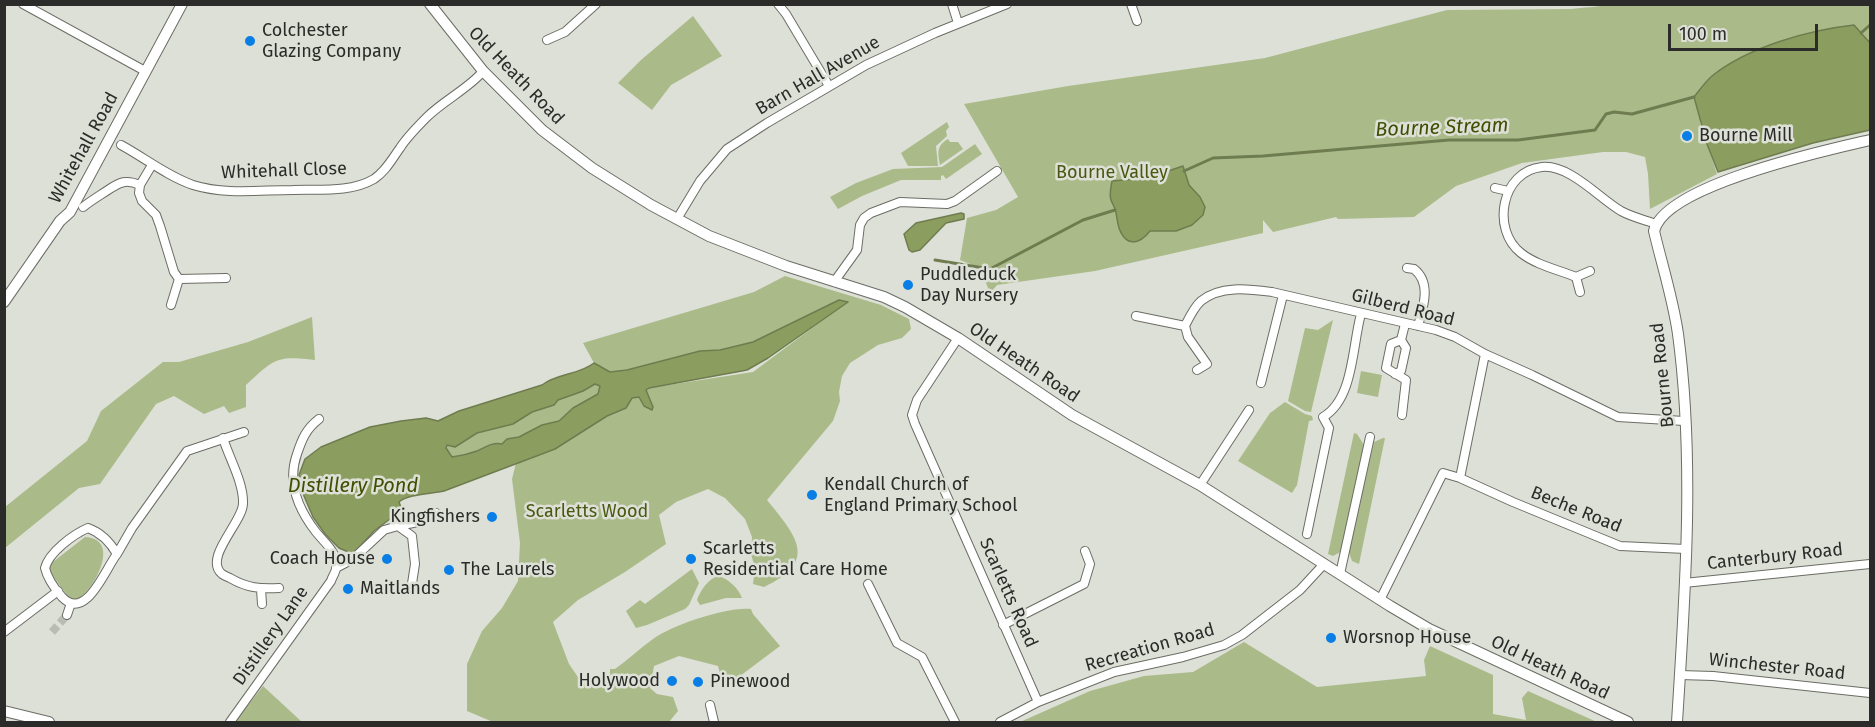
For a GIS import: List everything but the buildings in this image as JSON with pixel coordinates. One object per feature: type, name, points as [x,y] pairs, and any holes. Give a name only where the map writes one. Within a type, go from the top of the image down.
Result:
[{"type":"street","points":[[23,4],[145,71]]},
{"type":"street","name":"Whitehall Road","points":[[4,302],[60,221],[70,212],[182,4]]},
{"type":"street","name":"Old Heath Road","points":[[430,4],[483,71],[542,130],[592,168],[651,205],[709,236],[786,266],[894,302],[958,338],[1072,415],[1200,485],[1429,629],[1628,723]]},
{"type":"street","points":[[547,40],[565,32],[596,4]]},
{"type":"street","points":[[778,4],[829,86]]},
{"type":"street","points":[[952,4],[958,23]]},
{"type":"street","name":"Barn Hall Avenue","points":[[677,219],[700,181],[727,149],[866,65],[958,23],[1007,4]]},
{"type":"street","points":[[1131,4],[1137,21]]},
{"type":"street","name":"Whitehall Close","points":[[122,145],[152,165],[191,184],[212,190],[322,190],[361,185],[382,172],[427,117],[483,71]]},
{"type":"street","points":[[1590,271],[1576,277],[1522,254],[1513,245],[1504,228],[1504,203],[1508,190],[1525,172],[1541,167],[1555,168],[1579,180],[1623,212],[1656,224],[1674,206],[1729,180],[1796,157],[1870,140]]},
{"type":"street","points":[[152,165],[140,185],[139,193],[142,201],[156,215],[174,272],[179,279]]},
{"type":"street","points":[[834,282],[856,250],[860,225],[871,213],[900,202],[947,204],[955,201],[997,171]]},
{"type":"street","points":[[83,207],[97,195],[118,183],[129,181],[140,185]]},
{"type":"street","points":[[1495,188],[1508,190]]},
{"type":"street","name":"Bourne Road","points":[[1656,224],[1654,231],[1678,332],[1684,422],[1686,549],[1677,723]]},
{"type":"street","points":[[1407,268],[1414,269],[1423,279],[1425,297],[1418,326]]},
{"type":"street","points":[[1576,277],[1580,292]]},
{"type":"street","points":[[179,279],[226,278]]},
{"type":"street","points":[[171,305],[179,279]]},
{"type":"street","name":"Gilberd Road","points":[[1185,326],[1200,302],[1215,293],[1247,289],[1283,295],[1418,326],[1455,337],[1485,354],[1618,417],[1684,422]]},
{"type":"street","points":[[1261,383],[1283,295]]},
{"type":"street","points":[[1307,534],[1329,428],[1323,417],[1339,403],[1345,391],[1361,314]]},
{"type":"street","points":[[1136,316],[1185,326],[1188,337],[1207,364],[1197,370]]},
{"type":"street","points":[[1395,374],[1401,370],[1406,348],[1401,340],[1405,324]]},
{"type":"street","name":"Scarletts Road","points":[[958,338],[917,400],[912,415],[1038,702]]},
{"type":"street","points":[[1401,340],[1391,344],[1386,368],[1406,381],[1402,415]]},
{"type":"street","points":[[1460,478],[1485,354]]},
{"type":"street","points":[[1200,485],[1249,410]]},
{"type":"street","points":[[319,419],[304,434],[294,463],[292,479],[303,511],[310,524],[329,547],[335,558],[336,568]]},
{"type":"street","points":[[71,603],[84,601],[92,594],[127,537],[187,451],[244,432]]},
{"type":"street","points":[[1340,574],[1370,437]]},
{"type":"street","points":[[223,438],[241,490],[243,503],[242,513],[219,554],[217,565],[221,574],[240,585],[261,589],[279,588]]},
{"type":"street","name":"Beche Road","points":[[1380,600],[1443,473],[1460,478],[1620,546],[1686,549]]},
{"type":"street","name":"Distillery Lane","points":[[230,723],[331,581],[336,568],[353,559],[384,530],[418,522],[436,513]]},
{"type":"street","points":[[399,526],[412,536],[415,564],[411,590]]},
{"type":"street","points":[[71,603],[58,591],[46,574],[45,568],[50,558],[80,531],[88,528],[111,544],[117,554]]},
{"type":"street","points":[[102,536],[118,540],[127,537]]},
{"type":"street","points":[[1003,625],[1084,584],[1089,564],[1085,552]]},
{"type":"street","name":"Recreation Road","points":[[1000,723],[1038,702],[1114,672],[1209,651],[1224,645],[1242,635],[1300,590],[1324,564]]},
{"type":"street","name":"Canterbury Road","points":[[1684,583],[1870,564]]},
{"type":"street","points":[[868,584],[897,643],[922,657],[955,723]]},
{"type":"street","points":[[261,589],[262,604]]},
{"type":"street","points":[[4,632],[58,591]]},
{"type":"street","points":[[67,615],[71,603]]},
{"type":"street","name":"Winchester Road","points":[[1680,675],[1713,676],[1870,693]]},
{"type":"street","points":[[710,705],[714,723]]},
{"type":"street","points":[[4,711],[49,723]]},
{"type":"green space","name":"Bourne Valley","points":[[1608,4],[1870,5],[1870,100],[1768,46],[1710,77],[1700,122],[1717,174],[1650,209],[1645,157],[1626,152],[1603,152],[1522,163],[1456,186],[1414,217],[1338,219],[1336,217],[1273,232],[1263,220],[1263,233],[1095,271],[997,285],[990,293],[980,268],[960,260],[967,218],[996,210],[1018,197],[964,104],[1068,86],[1265,58],[1447,10],[1571,9]]},
{"type":"green space","points":[[693,16],[722,56],[671,85],[652,110],[618,83],[641,60]]},
{"type":"green space","points":[[947,122],[949,127],[946,131],[947,136],[936,146],[938,166],[908,166],[901,153]]},
{"type":"green space","points":[[948,139],[950,142],[958,142],[963,149],[940,165],[938,153],[940,147]]},
{"type":"green space","points":[[975,144],[982,154],[946,179],[943,175],[941,180],[901,180],[838,209],[830,197],[856,183],[893,169],[942,167]]},
{"type":"green space","name":"Scarletts Wood","points":[[785,276],[881,305],[909,319],[911,329],[902,338],[878,345],[850,363],[842,376],[840,401],[833,421],[767,500],[794,537],[797,558],[792,568],[764,587],[753,584],[755,568],[751,554],[752,537],[745,519],[725,498],[708,489],[676,502],[659,515],[666,544],[578,600],[553,622],[569,664],[582,683],[599,688],[610,684],[610,669],[615,669],[653,639],[673,628],[715,613],[751,609],[780,646],[740,676],[722,681],[718,666],[679,656],[654,666],[650,688],[657,694],[673,697],[678,711],[669,722],[493,722],[467,711],[467,664],[482,631],[502,608],[518,581],[520,543],[512,479],[516,463],[555,449],[607,416],[626,408],[632,398],[639,396],[644,406],[649,401],[646,390],[649,388],[753,372],[847,302],[839,300],[753,342],[720,350],[700,351],[627,370],[610,372],[594,363],[583,343],[754,292]]},
{"type":"green space","points":[[312,317],[315,360],[292,358],[270,364],[246,385],[246,407],[229,413],[224,406],[204,414],[174,396],[156,404],[100,484],[79,488],[5,548],[5,507],[87,441],[101,411],[163,362],[179,362],[248,342]]},
{"type":"green space","points":[[1333,320],[1311,412],[1305,411],[1288,401],[1305,328],[1318,330]]},
{"type":"green space","points":[[1361,371],[1382,375],[1378,397],[1357,393]]},
{"type":"green space","points":[[595,383],[601,386],[598,394],[573,408],[559,421],[542,425],[519,437],[507,439],[502,444],[492,444],[464,455],[452,457],[446,448],[447,445],[455,447],[477,433],[513,424],[532,412],[554,405],[558,400],[583,391]]},
{"type":"green space","points":[[1285,402],[1312,416],[1313,420],[1309,421],[1297,485],[1292,493],[1238,461],[1270,413]]},
{"type":"green space","points":[[1354,433],[1364,445],[1342,551],[1333,556],[1328,554]]},
{"type":"green space","points":[[1385,438],[1359,564],[1352,561],[1348,550],[1374,442]]},
{"type":"green space","points":[[85,537],[96,540],[102,547],[103,557],[101,568],[89,589],[75,601],[70,599],[49,571],[49,565]]},
{"type":"green space","points":[[692,569],[699,583],[689,605],[685,609],[636,628],[626,611],[640,600],[645,604]]},
{"type":"green space","points":[[718,576],[733,584],[742,598],[726,598],[700,605],[697,600],[702,589]]},
{"type":"green space","points":[[1244,642],[1317,687],[1426,676],[1424,660],[1430,646],[1493,675],[1493,714],[1526,720],[1522,698],[1528,691],[1597,722],[1020,722],[1090,691],[1144,676],[1193,672]]},
{"type":"green space","points":[[263,686],[302,722],[235,722]]},
{"type":"water","points":[[1854,25],[1870,43],[1870,130],[1813,143],[1718,172],[1707,144],[1694,97],[1707,81],[1743,56],[1761,48],[1818,31]]},
{"type":"water","points":[[1183,166],[1189,185],[1200,197],[1205,207],[1203,215],[1192,225],[1176,231],[1150,231],[1142,239],[1133,242],[1125,238],[1119,228],[1116,211],[1110,198],[1112,181],[1148,178]]},
{"type":"water","points":[[964,214],[964,219],[946,223],[920,250],[912,252],[909,250],[904,234],[916,223]]},
{"type":"water","name":"Distillery Pond","points":[[839,300],[848,302],[747,370],[649,388],[646,390],[653,407],[652,410],[644,406],[639,397],[632,398],[626,408],[607,416],[555,449],[444,491],[403,499],[399,502],[402,510],[374,531],[353,554],[339,548],[325,534],[313,517],[304,496],[299,475],[305,459],[321,447],[370,427],[426,418],[438,421],[459,411],[542,385],[594,363],[610,372],[627,370],[700,351],[720,350],[753,342]],"holes":[[[595,384],[600,386],[598,394],[573,408],[559,421],[542,425],[519,437],[507,439],[502,444],[492,444],[474,452],[452,457],[446,448],[447,445],[455,447],[477,433],[513,424],[532,412],[554,405],[558,400]]]},
{"type":"waterway","name":"Bourne Stream","points":[[1861,33],[1870,25]]},
{"type":"waterway","name":"Bourne Stream","points":[[1184,171],[1213,158],[1263,156],[1449,140],[1518,140],[1595,130],[1606,114],[1614,112],[1632,114],[1694,97]]},
{"type":"waterway","name":"Bourne Stream","points":[[935,260],[990,269],[1083,220],[1115,210]]},
{"type":"tunnel","points":[[52,632],[67,615]]},
{"type":"place","name":"Colchester Glazing Company","points":[[250,41]]},
{"type":"place","name":"Bourne Mill","points":[[1687,136]]},
{"type":"place","name":"Puddleduck Day Nursery","points":[[908,285]]},
{"type":"place","name":"Kendall Church of England Primary School","points":[[812,495]]},
{"type":"place","name":"Kingfishers","points":[[492,517]]},
{"type":"place","name":"Coach House","points":[[387,559]]},
{"type":"place","name":"Scarletts Residential Care Home","points":[[691,559]]},
{"type":"place","name":"The Laurels","points":[[449,570]]},
{"type":"place","name":"Maitlands","points":[[348,589]]},
{"type":"place","name":"Worsnop House","points":[[1331,638]]},
{"type":"place","name":"Holywood","points":[[672,681]]},
{"type":"place","name":"Pinewood","points":[[698,682]]}]
